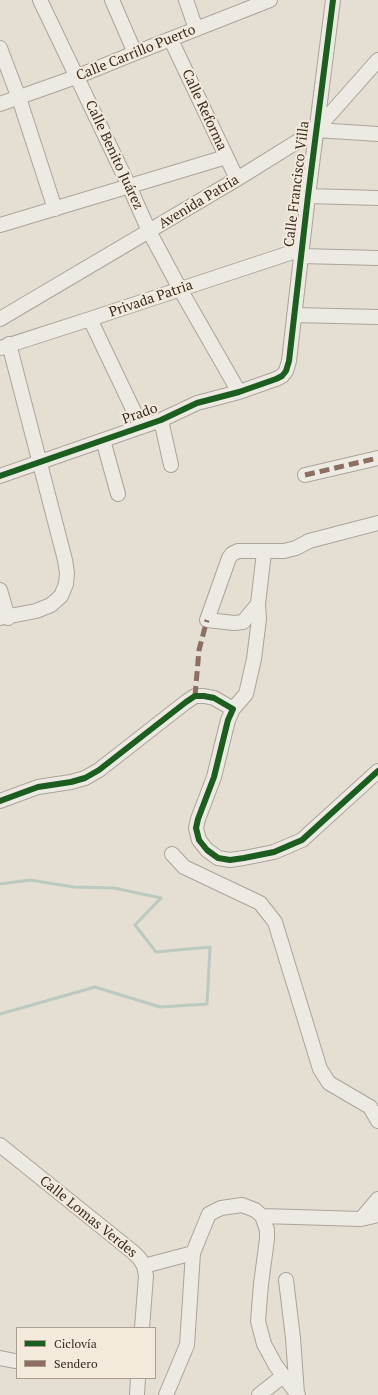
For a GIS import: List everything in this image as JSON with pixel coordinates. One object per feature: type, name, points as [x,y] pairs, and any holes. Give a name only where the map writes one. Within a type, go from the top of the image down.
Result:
[{"type":"street","name":"Calle Benito Juárez","points":[[40,0],[149,231],[238,392]]},
{"type":"street","points":[[112,0],[135,52]]},
{"type":"street","points":[[186,0],[196,29]]},
{"type":"street","name":"Calle Carrillo Puerto","points":[[0,104],[76,77],[135,52],[171,40],[254,3],[270,0]]},
{"type":"street","name":"Calle Francisco Villa","points":[[286,371],[290,361],[301,253],[332,0]]},
{"type":"street","name":"Calle Reforma","points":[[171,40],[237,179]]},
{"type":"street","points":[[0,48],[19,98],[55,208]]},
{"type":"street","name":"Avenida Patria","points":[[0,319],[237,179],[316,130],[378,60]]},
{"type":"street","points":[[316,130],[378,134]]},
{"type":"street","points":[[0,225],[226,157]]},
{"type":"street","points":[[308,196],[378,198]]},
{"type":"street","name":"Privada Patria","points":[[4,346],[180,289],[301,253],[378,258]]},
{"type":"street","points":[[294,315],[378,317]]},
{"type":"street","points":[[90,319],[141,426]]},
{"type":"street","points":[[0,590],[4,618],[36,611],[51,605],[61,596],[66,584],[67,573],[40,461],[4,346]]},
{"type":"street","name":"Prado","points":[[0,476],[161,420],[197,403],[238,392],[276,379],[282,376],[286,371]]},
{"type":"street","points":[[161,420],[171,464]]},
{"type":"street","points":[[103,440],[118,494]]},
{"type":"street","points":[[305,475],[378,458]]},
{"type":"street","points":[[258,604],[242,622],[234,623],[207,620],[229,558],[232,554],[238,551],[284,551],[296,548],[308,541],[378,523]]},
{"type":"street","points":[[264,552],[258,604],[259,619],[254,659],[246,694],[233,709],[228,720],[214,777],[198,819],[196,828],[199,840],[218,858],[230,860],[274,852],[302,840],[378,771]]},
{"type":"street","points":[[0,801],[38,787],[71,782],[85,778],[99,770],[195,696],[214,698],[233,709]]},
{"type":"street","points":[[172,854],[184,867],[260,902],[275,922],[320,1069],[329,1083],[370,1108],[378,1121]]},
{"type":"street","name":"Calle Lomas Verdes","points":[[0,1145],[133,1252],[144,1266],[146,1276],[142,1327]]},
{"type":"street","points":[[361,1219],[378,1199]]},
{"type":"street","points":[[166,1395],[187,1345],[193,1253],[209,1214],[221,1208],[242,1205],[255,1210],[262,1216],[267,1230],[258,1321],[264,1344],[276,1366],[297,1395]]},
{"type":"street","points":[[262,1216],[361,1219],[378,1215]]},
{"type":"street","points":[[144,1266],[193,1253]]},
{"type":"street","points":[[286,1280],[294,1338],[297,1395]]},
{"type":"street","points":[[0,1358],[16,1361]]},
{"type":"street","points":[[259,1395],[283,1376]]},
{"type":"street","points":[[137,1395],[138,1379]]},
{"type":"waterway","points":[[0,884],[30,880],[74,887],[114,888],[161,898],[135,925],[156,952],[210,947],[207,1004],[160,1007],[95,987],[0,1014]]},
{"type":"marked path","points":[[305,475],[378,458]]},
{"type":"marked path","points":[[195,696],[199,650],[207,620]]},
{"type":"cycle path","points":[[0,476],[161,420],[197,403],[239,392],[276,379],[282,376],[286,371],[289,361],[333,0]]},
{"type":"cycle path","points":[[0,801],[38,787],[71,782],[85,778],[99,770],[195,696],[214,698],[233,709],[228,720],[214,777],[196,828],[199,840],[207,850],[218,858],[230,860],[274,852],[302,840],[378,771]]}]
